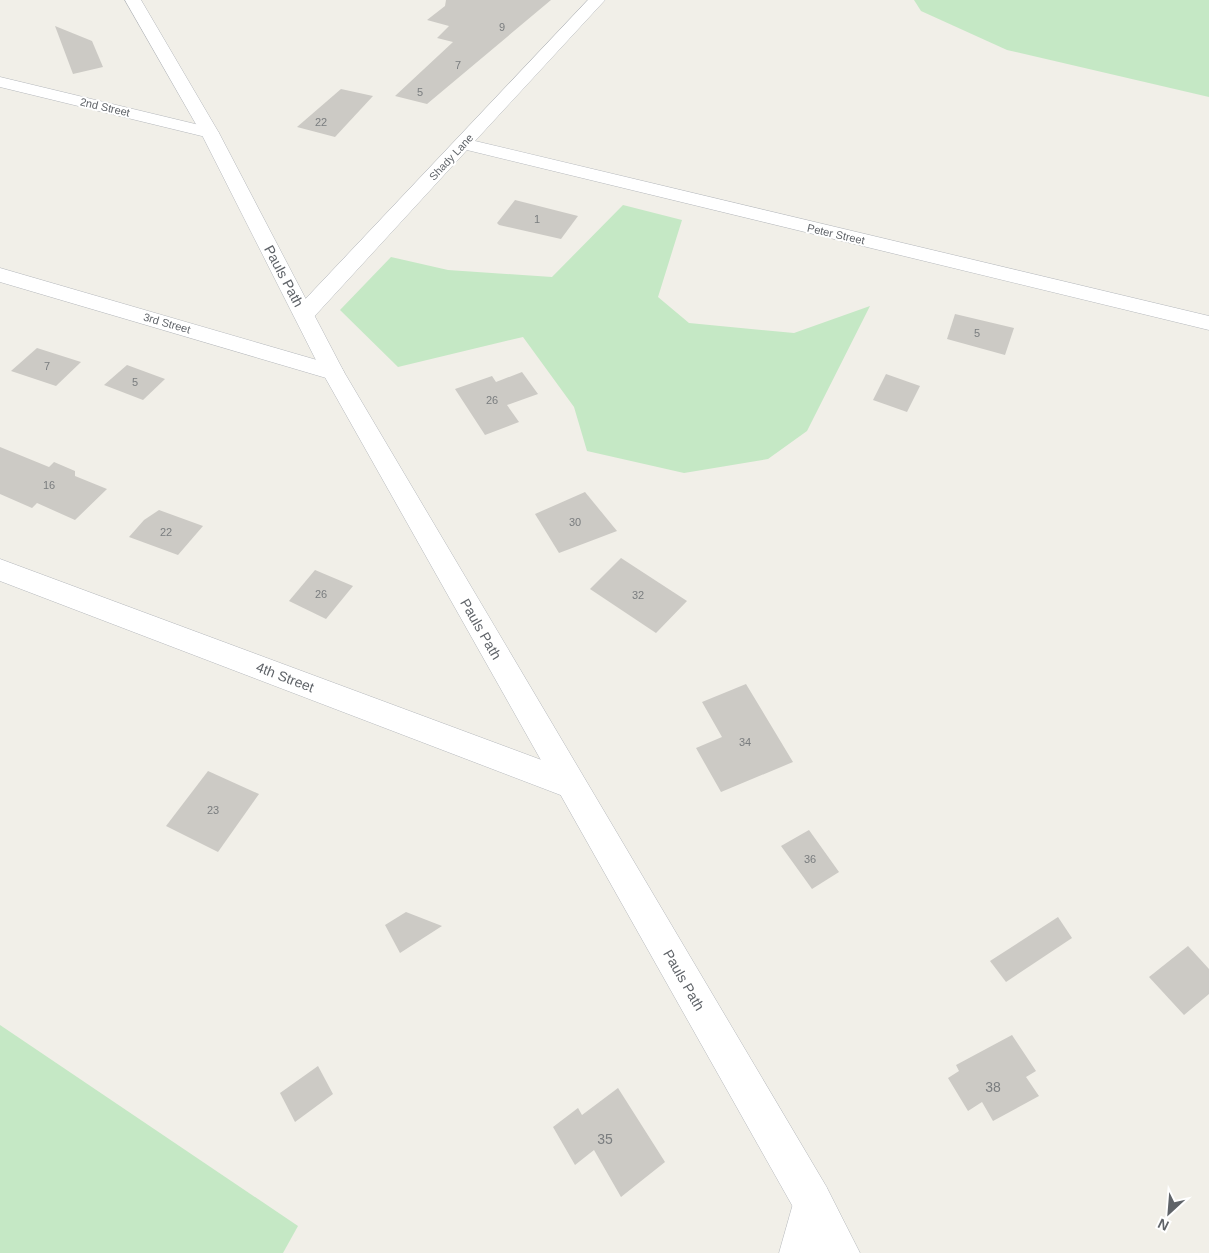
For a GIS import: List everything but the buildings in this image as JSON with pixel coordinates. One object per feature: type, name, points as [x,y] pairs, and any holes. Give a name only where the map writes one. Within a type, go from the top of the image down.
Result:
[{"type":"street","name":"Pauls Path","points":[[133,0],[210,133],[334,372],[812,1200],[840,1253]]},
{"type":"street","name":"Shady Lane","points":[[304,314],[597,0]]},
{"type":"street","name":"2nd Street","points":[[0,82],[210,133]]},
{"type":"street","name":"Peter Street","points":[[463,144],[1209,323]]},
{"type":"street","name":"3rd Street","points":[[0,275],[334,372]]},
{"type":"street","name":"4th Street","points":[[0,570],[571,785]]},
{"type":"street","points":[[799,1253],[812,1200]]},
{"type":"green space","points":[[914,0],[1209,0],[1209,97],[1007,50],[921,11]]},
{"type":"green space","points":[[623,205],[682,220],[658,297],[689,323],[794,333],[870,306],[807,431],[768,459],[684,473],[587,451],[574,407],[523,337],[398,367],[340,310],[391,257],[448,270],[552,277]]},
{"type":"green space","points":[[0,1025],[298,1226],[283,1253],[0,1253]]}]
